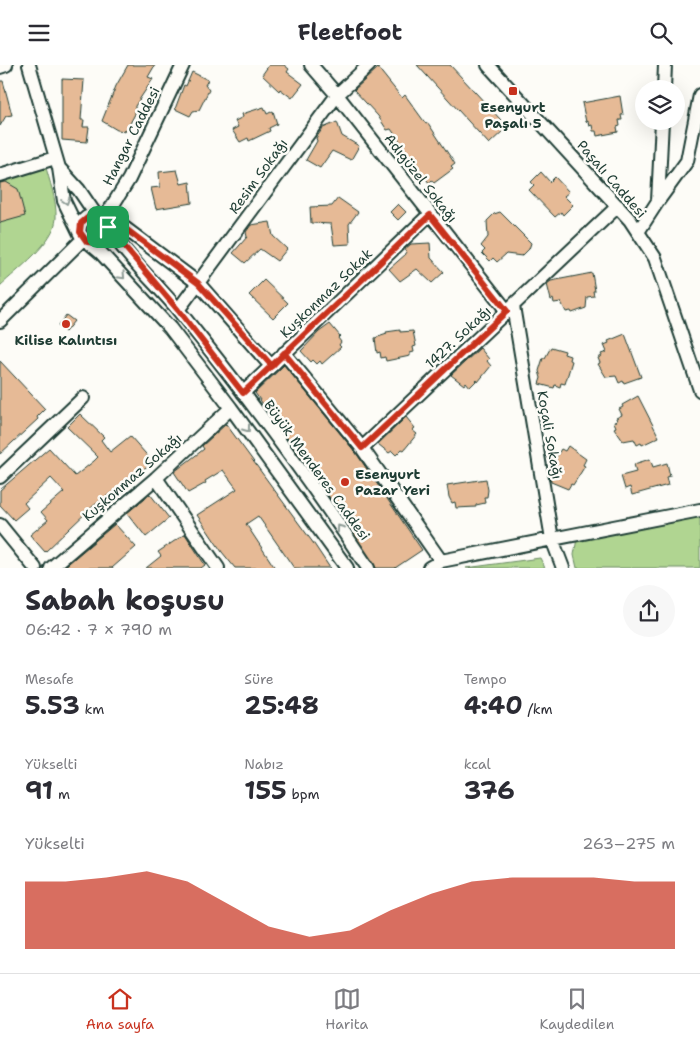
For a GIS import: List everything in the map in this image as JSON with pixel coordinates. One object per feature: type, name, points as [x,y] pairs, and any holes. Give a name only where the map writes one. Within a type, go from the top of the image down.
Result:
[{"type":"street","points":[[0,67],[6,65]]},
{"type":"street","points":[[29,65],[57,163],[64,201],[83,238],[101,253],[170,328],[231,408],[347,568]]},
{"type":"street","name":"Hangar Caddesi","points":[[103,221],[130,179],[183,65]]},
{"type":"street","name":"Adıgüzel Sokağı","points":[[311,65],[337,95],[430,215],[510,308]]},
{"type":"street","name":"Resim Sokağı","points":[[178,310],[337,95],[369,65]]},
{"type":"street","name":"Paşalı Caddesi","points":[[488,65],[618,206],[655,258],[700,390]]},
{"type":"street","points":[[664,80],[665,65]]},
{"type":"street","points":[[638,232],[687,161],[700,95]]},
{"type":"street","points":[[658,201],[662,130]]},
{"type":"street","points":[[0,175],[57,163]]},
{"type":"street","name":"Büyük Menderes Caddesi","points":[[57,163],[178,310],[243,393],[368,568]]},
{"type":"street","name":"1427. Sokağı","points":[[362,448],[618,206]]},
{"type":"street","name":"Kuşkonmaz Sokak","points":[[243,393],[430,215]]},
{"type":"street","points":[[0,321],[83,238],[83,219],[115,221],[198,283],[272,366]]},
{"type":"street","points":[[83,238],[96,243],[104,239],[103,221]]},
{"type":"street","name":"Koçali Sokağı","points":[[510,308],[552,539],[563,568]]},
{"type":"street","points":[[284,353],[362,448],[441,561]]},
{"type":"street","points":[[0,477],[83,398]]},
{"type":"street","name":"Kuşkonmaz Sokağı","points":[[51,568],[156,478],[231,408]]},
{"type":"street","points":[[156,478],[218,568]]},
{"type":"street","points":[[428,568],[441,561],[700,510]]},
{"type":"street","points":[[0,525],[35,568]]},
{"type":"green space","points":[[45,164],[55,204],[56,218],[54,227],[49,237],[34,255],[0,286],[0,178]]},
{"type":"green space","points":[[700,509],[700,568],[577,568],[574,555],[578,533]]},
{"type":"green space","points":[[540,558],[545,568],[466,568]]},
{"type":"building","points":[[128,65],[155,65],[148,77],[153,79],[135,106],[135,114],[126,131],[117,130],[102,121],[116,86]]},
{"type":"building","points":[[269,65],[284,65],[289,69],[287,72],[303,84],[292,98],[280,89],[279,91],[262,75]]},
{"type":"building","points":[[417,65],[450,65],[500,119],[505,126],[504,130],[489,144]]},
{"type":"building","points":[[378,68],[402,98],[405,95],[426,124],[428,123],[455,164],[451,167],[453,169],[434,183],[432,180],[429,183],[391,129],[387,130],[378,116],[354,90]]},
{"type":"building","points":[[192,72],[208,80],[205,85],[209,90],[199,110],[193,111],[190,116],[175,109],[184,85],[186,86]]},
{"type":"building","points":[[62,79],[84,80],[81,120],[84,120],[83,127],[89,127],[87,142],[62,140]]},
{"type":"building","points":[[0,81],[3,81],[12,115],[6,116],[0,126]]},
{"type":"building","points":[[620,96],[623,115],[621,115],[622,120],[619,120],[618,132],[597,136],[596,131],[593,131],[592,125],[589,126],[588,121],[586,122],[582,103]]},
{"type":"building","points":[[264,107],[267,114],[273,111],[277,124],[269,128],[270,131],[249,141],[248,138],[240,142],[232,130],[238,127],[235,121],[243,117],[242,114]]},
{"type":"building","points":[[337,122],[342,136],[359,146],[351,160],[332,151],[320,168],[306,160],[323,128]]},
{"type":"building","points":[[177,170],[181,184],[190,182],[192,203],[156,209],[151,188],[160,187],[159,172]]},
{"type":"building","points":[[541,172],[550,182],[555,177],[569,192],[564,196],[573,205],[563,215],[561,212],[555,217],[529,190],[534,185],[531,182]]},
{"type":"building","points":[[6,182],[18,189],[25,216],[0,223],[0,183]]},
{"type":"building","points":[[338,198],[358,212],[349,224],[350,244],[334,245],[331,224],[311,223],[310,207],[332,206]]},
{"type":"building","points":[[398,204],[406,212],[398,220],[390,212]]},
{"type":"building","points":[[500,212],[531,243],[529,249],[522,256],[506,254],[497,262],[493,258],[490,261],[482,253],[485,250],[481,246],[488,237],[487,221],[494,214]]},
{"type":"building","points":[[270,222],[273,236],[287,249],[277,261],[260,249],[245,263],[233,253],[247,237],[246,232],[251,225]]},
{"type":"building","points":[[430,243],[431,258],[444,272],[432,283],[417,269],[400,281],[389,269],[406,254],[405,249],[411,244]]},
{"type":"building","points":[[592,273],[595,291],[593,291],[594,296],[587,297],[586,308],[572,313],[571,311],[566,312],[561,302],[554,303],[553,299],[551,300],[547,284],[551,281]]},
{"type":"building","points":[[264,280],[288,303],[273,318],[249,295]]},
{"type":"building","name":"Kilise Kalıntısı","points":[[66,315],[74,321],[65,332],[58,326]]},
{"type":"building","points":[[330,324],[340,336],[338,338],[341,342],[339,345],[341,347],[322,364],[320,361],[317,364],[313,360],[311,362],[301,351],[319,332]]},
{"type":"building","points":[[400,330],[400,332],[413,331],[416,346],[413,347],[414,352],[410,353],[410,356],[386,361],[385,357],[381,358],[380,352],[377,353],[375,338],[387,334],[386,332]]},
{"type":"building","points":[[625,334],[641,377],[619,383],[616,376],[606,377],[598,364],[600,363],[598,358],[602,356],[601,354],[607,352],[604,345],[609,343],[608,341]]},
{"type":"building","points":[[551,347],[565,351],[564,354],[570,356],[569,360],[572,361],[565,384],[561,383],[560,387],[555,385],[554,388],[539,384],[541,378],[539,371],[543,358],[545,358]]},
{"type":"building","points":[[480,348],[489,359],[487,361],[491,366],[478,382],[477,380],[470,387],[466,382],[464,385],[451,375]]},
{"type":"building","points":[[0,361],[45,409],[37,417],[38,419],[0,454]]},
{"type":"building","name":"Esenyurt Pazar Yeri","points":[[284,365],[356,453],[422,550],[395,568],[376,568],[330,498],[255,393]]},
{"type":"building","points":[[638,396],[659,437],[642,445],[641,443],[637,445],[634,439],[623,441],[614,428],[616,427],[614,422],[617,421],[616,418],[622,415],[619,409],[623,407],[622,405]]},
{"type":"building","points":[[80,414],[104,437],[101,440],[110,452],[130,436],[153,462],[92,507],[45,552],[30,535],[48,520],[41,512],[64,492],[51,478],[24,503],[28,508],[14,520],[0,505],[0,490],[49,448],[75,476],[94,461],[98,457],[67,427]]},
{"type":"building","points":[[406,417],[415,428],[412,430],[417,434],[404,450],[402,449],[396,455],[392,451],[389,453],[378,444]]},
{"type":"building","points":[[226,424],[330,568],[294,568],[258,516],[246,524],[275,568],[235,568],[222,552],[197,515],[237,489],[223,470],[205,481],[206,483],[188,493],[174,472],[204,449],[202,446]]},
{"type":"building","points":[[568,446],[586,459],[583,465],[585,466],[573,485],[571,484],[568,489],[551,482],[549,469],[561,449],[565,451]]},
{"type":"building","points":[[650,459],[653,467],[667,463],[670,476],[666,477],[668,485],[632,495],[630,487],[625,489],[621,476],[636,472],[634,464]]},
{"type":"building","points":[[486,479],[488,490],[487,497],[484,497],[485,503],[476,505],[476,507],[456,508],[455,502],[452,503],[449,497],[447,485]]},
{"type":"building","points":[[150,494],[169,518],[146,537],[127,513]]},
{"type":"building","points":[[115,524],[136,547],[112,568],[63,568]]},
{"type":"building","points":[[185,534],[205,565],[201,568],[146,568],[161,556],[158,552]]},
{"type":"place","name":"Esenyurt Paşalı 5","points":[[513,91]]},
{"type":"place","name":"Kilise Kalıntısı","points":[[66,324]]},
{"type":"place","name":"Esenyurt Pazar Yeri","points":[[345,482]]},
{"type":"route","points":[[108,227],[106,236],[100,242],[87,242],[81,236],[81,223],[83,219],[91,215],[104,219],[106,223],[115,221],[198,283],[272,366],[284,353],[362,448],[507,311],[430,215],[284,353],[272,366],[243,393],[178,310],[116,240],[108,227]]}]
